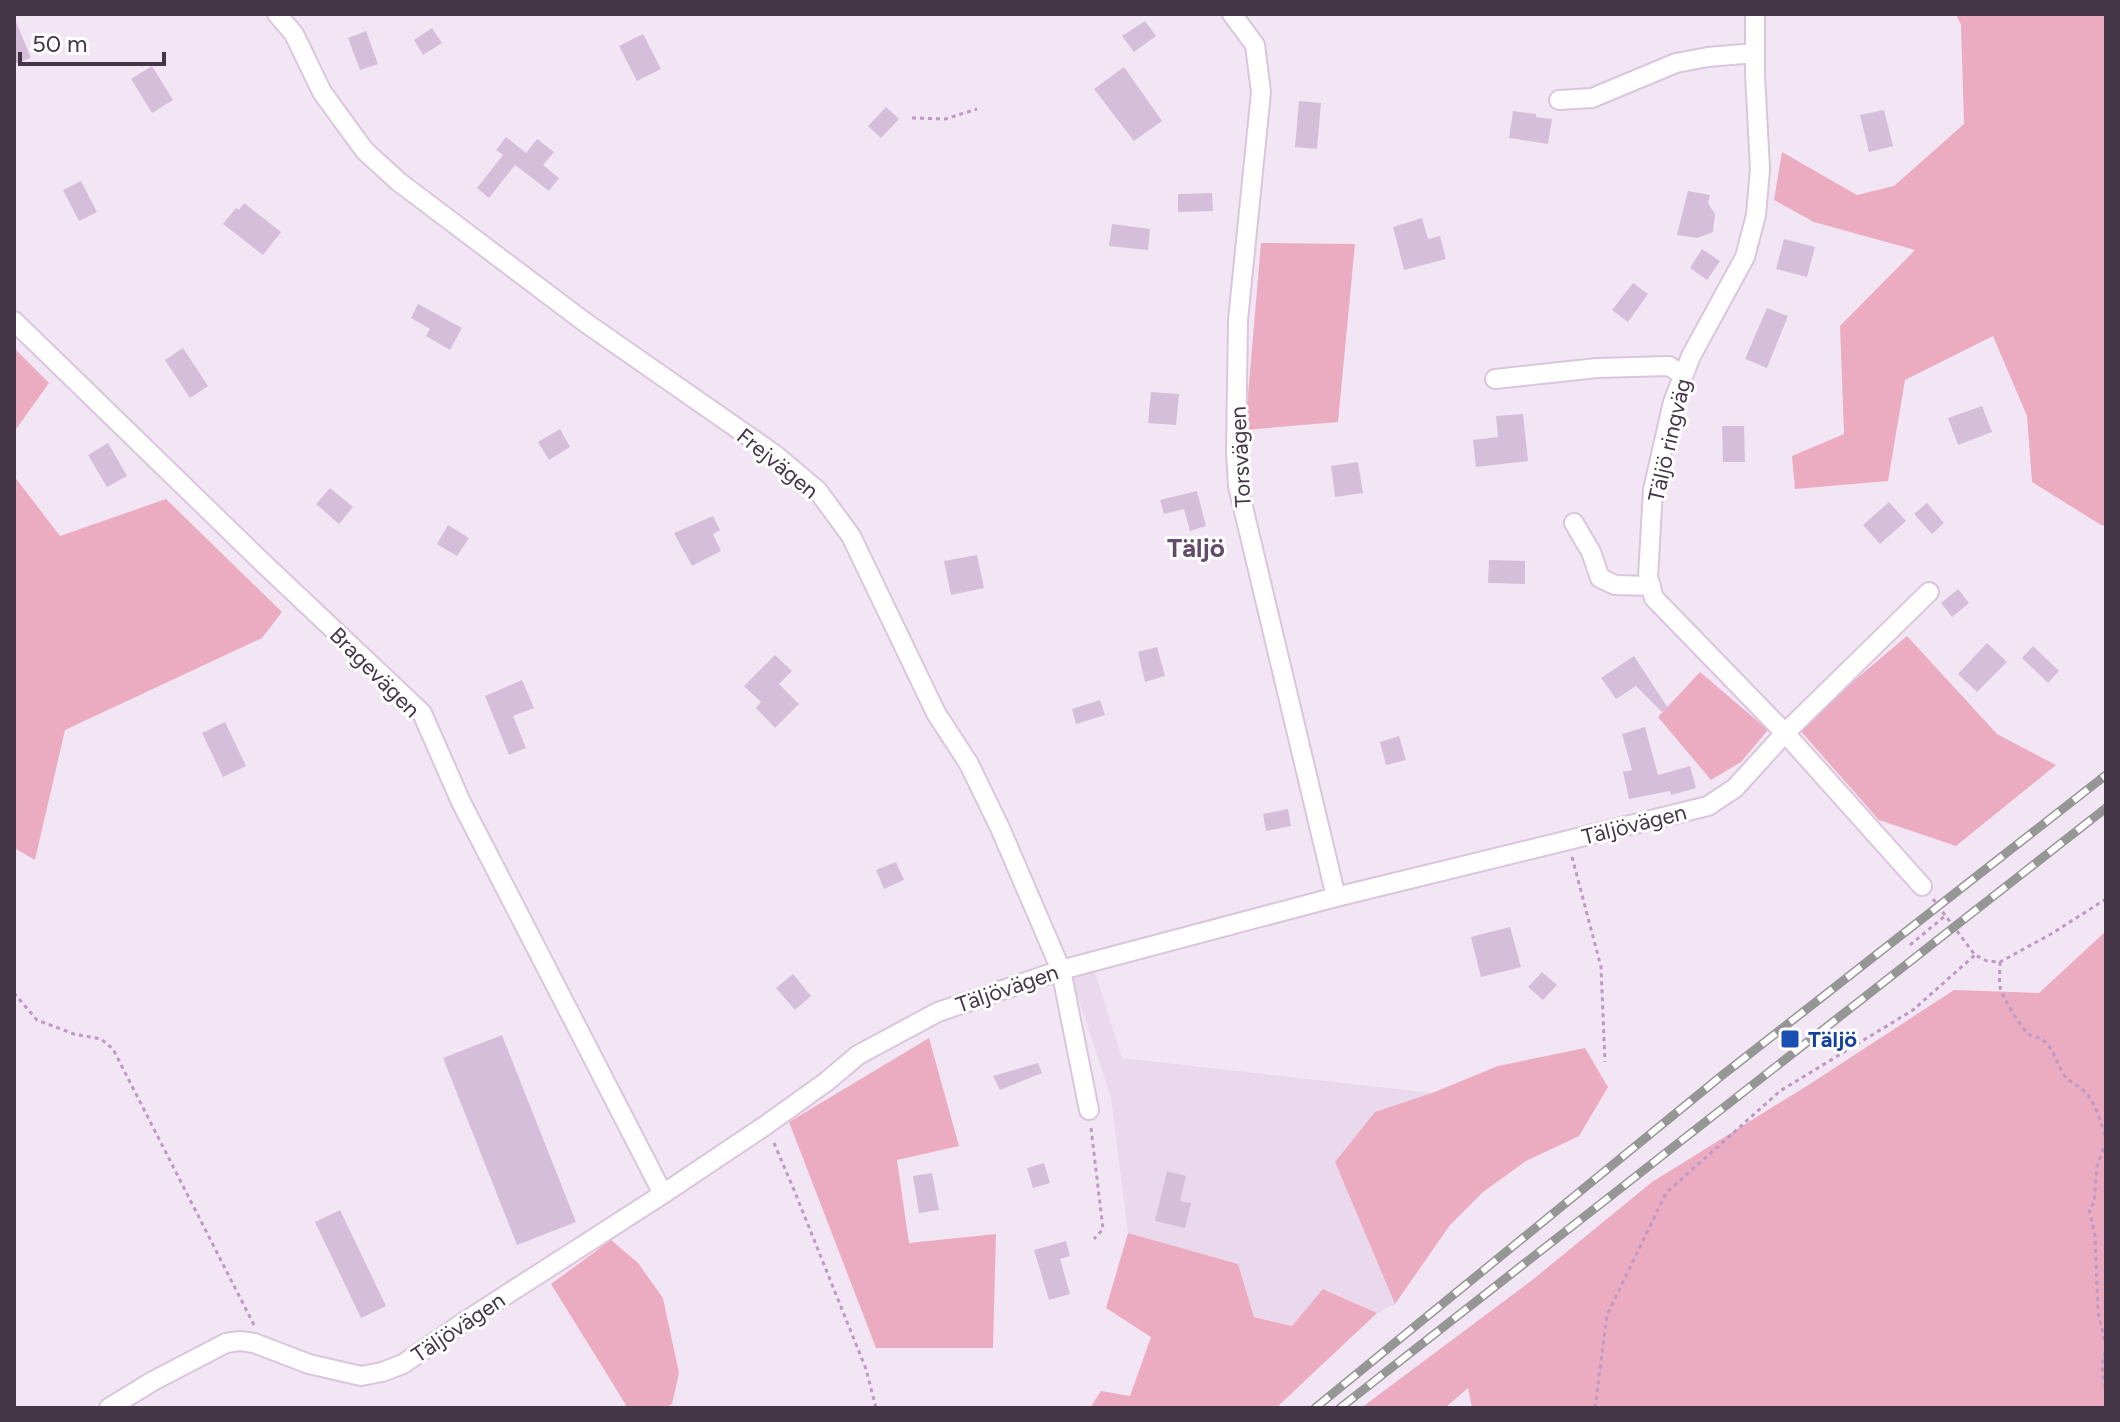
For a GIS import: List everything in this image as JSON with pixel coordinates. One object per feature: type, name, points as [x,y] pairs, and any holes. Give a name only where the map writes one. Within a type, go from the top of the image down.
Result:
[{"type":"street","name":"Frejvägen","points":[[277,14],[294,34],[322,92],[351,132],[365,151],[399,182],[586,323],[774,454],[818,491],[851,536],[936,713],[969,764],[1000,828],[1061,970],[1089,1110]]},
{"type":"street","name":"Torsvägen","points":[[1232,14],[1255,45],[1261,92],[1238,320],[1238,486],[1336,897]]},
{"type":"street","name":"Täljö ringväg","points":[[1651,586],[1648,549],[1653,490],[1673,402],[1691,356],[1745,257],[1756,215],[1760,169],[1755,14]]},
{"type":"street","points":[[1559,100],[1592,98],[1676,63],[1755,53]]},
{"type":"street","name":"Bragevägen","points":[[14,321],[422,713],[461,802],[663,1194]]},
{"type":"street","points":[[1495,379],[1597,368],[1669,366],[1683,375]]},
{"type":"street","points":[[1574,523],[1591,552],[1600,578],[1615,585],[1651,586],[1654,598],[1785,733],[1922,886]]},
{"type":"street","name":"Täljövägen","points":[[109,1408],[226,1343],[240,1341],[266,1347],[309,1364],[361,1376],[403,1364],[766,1125],[858,1055],[953,1006],[1061,970],[1336,897],[1708,806],[1735,788],[1785,733],[1929,592]]},
{"type":"path","points":[[912,118],[945,119],[977,109]]},
{"type":"path","points":[[1568,840],[1601,967],[1605,1062]]},
{"type":"path","points":[[1922,886],[1975,955],[1987,961],[2000,962],[2106,899]]},
{"type":"path","points":[[1910,945],[1945,916]]},
{"type":"path","points":[[1595,1408],[1607,1315],[1666,1193],[1780,1091],[1913,1010],[1975,955]]},
{"type":"path","points":[[2000,962],[2000,987],[2007,1003],[2029,1035],[2041,1038],[2048,1044],[2068,1081],[2083,1090],[2101,1117],[2106,1140],[2097,1167],[2094,1203],[2089,1209],[2095,1235],[2098,1312],[2106,1346],[2102,1367],[2106,1395]]},
{"type":"path","points":[[14,993],[37,1020],[74,1034],[101,1039],[113,1049],[266,1347]]},
{"type":"path","points":[[1089,1110],[1103,1229],[1094,1239]]},
{"type":"path","points":[[766,1125],[866,1369],[876,1408]]},
{"type":"shaded area","points":[[1956,14],[2106,14],[2106,526],[2032,482],[2027,416],[1993,336],[1905,380],[1888,481],[1795,489],[1792,456],[1844,434],[1840,326],[1915,250],[1814,222],[1774,200],[1782,152],[1857,195],[1894,186],[1964,124],[1961,25]]},
{"type":"shaded area","points":[[1261,243],[1355,244],[1338,422],[1245,430]]},
{"type":"shaded area","points":[[14,348],[49,383],[14,432]]},
{"type":"shaded area","points":[[14,476],[60,536],[166,499],[282,612],[262,638],[65,730],[35,860],[14,848]]},
{"type":"shaded area","points":[[1907,636],[1997,734],[2056,765],[1956,846],[1879,820],[1798,728]]},
{"type":"shaded area","points":[[1700,672],[1768,730],[1741,762],[1711,780],[1658,717]]},
{"type":"shaded area","points":[[2106,931],[2106,1408],[1472,1408],[1468,1388],[1445,1408],[1361,1408],[1531,1281],[1652,1182],[1954,990],[2039,993]]},
{"type":"shaded area","points":[[1095,972],[1122,1058],[1432,1093],[1375,1112],[1335,1162],[1395,1304],[1377,1313],[1324,1289],[1292,1326],[1254,1316],[1238,1264],[1128,1233],[1111,1098],[1072,978]]},
{"type":"shaded area","points":[[929,1038],[959,1146],[897,1160],[909,1243],[996,1234],[993,1348],[876,1348],[789,1122]]},
{"type":"shaded area","points":[[1585,1048],[1608,1087],[1579,1136],[1526,1161],[1483,1192],[1450,1225],[1395,1304],[1335,1162],[1375,1112],[1498,1066]]},
{"type":"shaded area","points":[[1128,1233],[1238,1264],[1254,1317],[1292,1326],[1323,1289],[1377,1313],[1276,1408],[1090,1408],[1101,1391],[1130,1396],[1151,1337],[1106,1308]]},
{"type":"shaded area","points":[[611,1240],[638,1263],[663,1298],[679,1373],[672,1404],[665,1408],[621,1408],[626,1405],[551,1284]]},
{"type":"building","points":[[14,17],[31,58],[14,64]]},
{"type":"building","points":[[1145,21],[1156,36],[1134,52],[1122,36]]},
{"type":"building","points":[[432,28],[442,43],[423,55],[414,40]]},
{"type":"building","points":[[366,31],[378,64],[360,70],[348,38]]},
{"type":"building","points":[[643,34],[661,69],[637,81],[619,46]]},
{"type":"building","points":[[152,66],[173,100],[152,113],[131,79]]},
{"type":"building","points":[[1124,67],[1162,121],[1134,141],[1094,89]]},
{"type":"building","points":[[1299,101],[1321,103],[1317,149],[1295,147]]},
{"type":"building","points":[[886,107],[899,119],[881,138],[868,126]]},
{"type":"building","points":[[1884,110],[1893,146],[1869,152],[1860,115]]},
{"type":"building","points":[[1513,111],[1552,119],[1548,144],[1509,138]]},
{"type":"building","points":[[506,137],[526,153],[537,139],[554,152],[543,165],[559,178],[549,191],[515,165],[489,198],[477,188],[503,155],[496,150]]},
{"type":"building","points":[[81,181],[97,212],[79,221],[63,190]]},
{"type":"building","points":[[1688,191],[1710,195],[1708,203],[1715,214],[1713,232],[1697,238],[1677,235]]},
{"type":"building","points":[[1212,193],[1213,211],[1178,212],[1178,194]]},
{"type":"building","points":[[244,203],[281,232],[263,255],[223,224]]},
{"type":"building","points":[[1422,218],[1428,239],[1440,236],[1446,259],[1404,270],[1393,227]]},
{"type":"building","points":[[1112,224],[1150,229],[1148,250],[1109,246]]},
{"type":"building","points":[[1784,239],[1815,247],[1807,277],[1776,269]]},
{"type":"building","points":[[1702,249],[1720,261],[1707,280],[1690,268]]},
{"type":"building","points":[[1633,283],[1648,294],[1628,322],[1612,310]]},
{"type":"building","points":[[418,304],[462,328],[450,350],[426,336],[430,329],[411,318]]},
{"type":"building","points":[[1767,308],[1788,316],[1767,368],[1745,359]]},
{"type":"building","points":[[183,348],[208,386],[190,398],[165,360]]},
{"type":"building","points":[[1151,392],[1179,394],[1176,425],[1148,423]]},
{"type":"building","points":[[1982,406],[1992,432],[1958,445],[1948,418]]},
{"type":"building","points":[[1523,414],[1528,461],[1476,467],[1473,440],[1498,437],[1496,416]]},
{"type":"building","points":[[1722,426],[1744,426],[1745,462],[1723,462]]},
{"type":"building","points":[[560,429],[570,447],[549,460],[538,442]]},
{"type":"building","points":[[108,443],[127,476],[107,487],[88,455]]},
{"type":"building","points":[[1358,462],[1363,493],[1335,497],[1331,466]]},
{"type":"building","points":[[330,488],[353,507],[339,524],[316,504]]},
{"type":"building","points":[[1197,491],[1206,526],[1190,531],[1184,509],[1164,514],[1160,500]]},
{"type":"building","points":[[1889,502],[1906,521],[1880,544],[1863,525]]},
{"type":"building","points":[[1927,503],[1944,523],[1932,534],[1914,514]]},
{"type":"building","points":[[713,516],[720,530],[713,534],[721,551],[692,566],[674,533]]},
{"type":"building","points":[[448,525],[469,538],[457,556],[437,544]]},
{"type":"building","points":[[977,555],[984,588],[951,595],[944,561]]},
{"type":"building","points":[[1489,560],[1525,561],[1525,584],[1488,583]]},
{"type":"building","points":[[1958,589],[1969,603],[1952,617],[1941,603]]},
{"type":"building","points":[[1987,643],[2007,662],[1977,692],[1958,674]]},
{"type":"building","points":[[2033,646],[2059,671],[2048,683],[2022,658]]},
{"type":"building","points":[[1157,647],[1165,676],[1145,682],[1138,652]]},
{"type":"building","points":[[775,655],[792,671],[779,684],[799,704],[775,728],[756,708],[761,702],[744,686]]},
{"type":"building","points":[[1634,656],[1668,708],[1662,712],[1636,686],[1616,699],[1601,678]]},
{"type":"building","points":[[522,680],[534,708],[513,716],[526,748],[509,755],[485,696]]},
{"type":"building","points":[[1100,700],[1105,715],[1076,724],[1072,709]]},
{"type":"building","points":[[225,722],[246,766],[223,777],[202,733]]},
{"type":"building","points":[[1645,727],[1658,775],[1690,766],[1696,788],[1671,795],[1670,791],[1629,799],[1623,772],[1632,770],[1622,734]]},
{"type":"building","points":[[1399,736],[1406,760],[1386,765],[1380,742]]},
{"type":"building","points":[[1288,809],[1291,826],[1266,831],[1263,814]]},
{"type":"building","points":[[896,862],[904,880],[884,889],[876,870]]},
{"type":"building","points":[[1510,927],[1521,967],[1481,977],[1471,937]]},
{"type":"building","points":[[1542,972],[1557,985],[1543,1000],[1528,987]]},
{"type":"building","points":[[793,974],[811,996],[795,1010],[776,988]]},
{"type":"building","points":[[502,1035],[576,1222],[517,1245],[443,1058]]},
{"type":"building","points":[[1038,1063],[1042,1073],[1000,1090],[993,1076]]},
{"type":"building","points":[[1044,1163],[1050,1183],[1033,1188],[1027,1168]]},
{"type":"building","points":[[1167,1171],[1186,1176],[1180,1201],[1191,1203],[1185,1228],[1155,1221]]},
{"type":"building","points":[[932,1173],[939,1210],[919,1213],[913,1176]]},
{"type":"building","points":[[340,1210],[386,1306],[361,1318],[315,1222]]},
{"type":"building","points":[[1066,1241],[1070,1256],[1060,1259],[1070,1294],[1049,1300],[1034,1250]]},
{"type":"railway","points":[[1315,1408],[1720,1077],[2106,775]]},
{"type":"railway","points":[[1340,1408],[2106,808]]},
{"type":"place","name":"Täljö","points":[[1790,1039]]},
{"type":"district","name":"Täljö","points":[[1196,548]]}]
